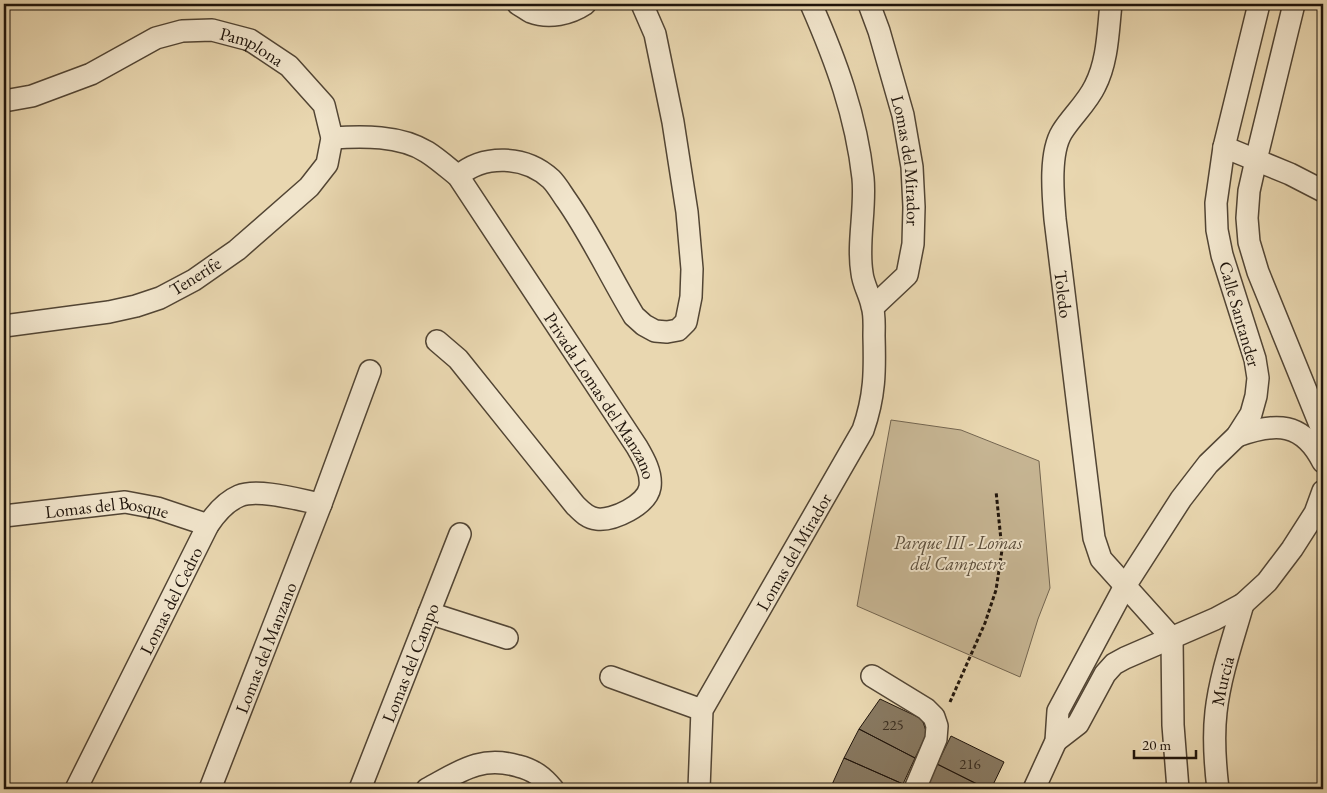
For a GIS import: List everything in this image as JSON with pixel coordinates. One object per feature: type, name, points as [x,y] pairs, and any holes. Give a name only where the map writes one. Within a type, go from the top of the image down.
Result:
[{"type":"street","points":[[518,4],[531,12],[550,16],[576,10],[585,4]]},
{"type":"street","points":[[332,138],[357,136],[380,138],[407,144],[426,151],[458,176],[468,168],[481,162],[502,160],[527,164],[552,180],[578,218],[634,316],[644,325],[655,331],[667,332],[678,330],[686,322],[691,297],[692,269],[687,212],[673,122],[655,34],[642,4]]},
{"type":"street","name":"Lomas del Mirador","points":[[699,789],[702,710],[863,430],[873,395],[875,365],[873,307],[862,274],[863,179],[857,140],[850,105],[837,64],[810,4]]},
{"type":"street","name":"Lomas del Mirador","points":[[869,4],[879,31],[903,115],[912,167],[914,207],[913,244],[907,274],[873,307]]},
{"type":"street","name":"Toledo","points":[[1111,4],[1102,66],[1096,86],[1061,134],[1052,182],[1055,219],[1094,538],[1102,559],[1172,638]]},
{"type":"street","name":"Calle Santander","points":[[1056,741],[1058,711],[1125,586],[1181,499],[1208,464],[1237,436],[1251,414],[1256,396],[1258,378],[1255,359],[1222,255],[1217,230],[1216,203],[1224,147],[1259,4]]},
{"type":"street","name":"Calle Santander","points":[[1294,4],[1249,191],[1247,218],[1249,242],[1258,272],[1323,432]]},
{"type":"street","name":"Pamplona","points":[[4,101],[32,96],[91,74],[156,38],[182,31],[212,30],[250,40],[288,66],[324,105],[332,138]]},
{"type":"street","name":"Tenerife","points":[[4,326],[109,312],[136,306],[160,298],[194,280],[237,250],[309,187],[327,164],[332,138]]},
{"type":"street","points":[[1224,147],[1290,174],[1323,191]]},
{"type":"street","name":"Privada Lomas del Manzano","points":[[437,341],[458,359],[575,504],[588,516],[598,519],[622,514],[648,495],[650,480],[646,464],[638,447],[458,176]]},
{"type":"street","points":[[321,504],[370,371]]},
{"type":"street","points":[[1237,436],[1256,429],[1276,428],[1295,430],[1307,438],[1316,448],[1323,462]]},
{"type":"street","points":[[1034,789],[1056,741],[1078,724],[1104,674],[1114,664],[1125,658],[1215,619],[1243,604],[1267,582],[1292,549],[1315,513],[1323,491]]},
{"type":"street","name":"Lomas del Cedro","points":[[76,789],[208,525],[218,511],[228,502],[250,493],[261,493],[321,504]]},
{"type":"street","name":"Lomas del Bosque","points":[[4,516],[125,502],[157,508],[208,525]]},
{"type":"street","name":"Lomas del Manzano","points":[[210,789],[321,504]]},
{"type":"street","name":"Lomas del Campo","points":[[360,789],[460,534]]},
{"type":"street","name":"Murcia","points":[[1218,789],[1214,753],[1216,712],[1225,669],[1243,604]]},
{"type":"street","points":[[429,613],[506,638]]},
{"type":"street","points":[[1172,638],[1173,725],[1178,789]]},
{"type":"street","points":[[872,676],[926,709],[934,717],[937,726],[934,748],[915,789]]},
{"type":"street","points":[[611,677],[702,710]]},
{"type":"street","points":[[427,789],[465,768],[492,761],[530,769],[543,777],[553,789]]},
{"type":"path","points":[[950,702],[985,624],[996,590],[1002,550],[996,491]]},
{"type":"green space","name":"Parque III - Lomas del Campestre","points":[[891,420],[961,430],[1039,461],[1050,588],[1020,677],[857,606]]},
{"type":"building","points":[[880,699],[922,719],[927,734],[915,758],[859,729]]},
{"type":"building","points":[[859,729],[915,758],[903,784],[844,758]]},
{"type":"building","points":[[951,736],[1004,762],[991,789],[987,789],[937,764]]},
{"type":"building","points":[[844,758],[903,784],[900,789],[830,789]]},
{"type":"building","points":[[937,764],[987,789],[924,789]]}]
